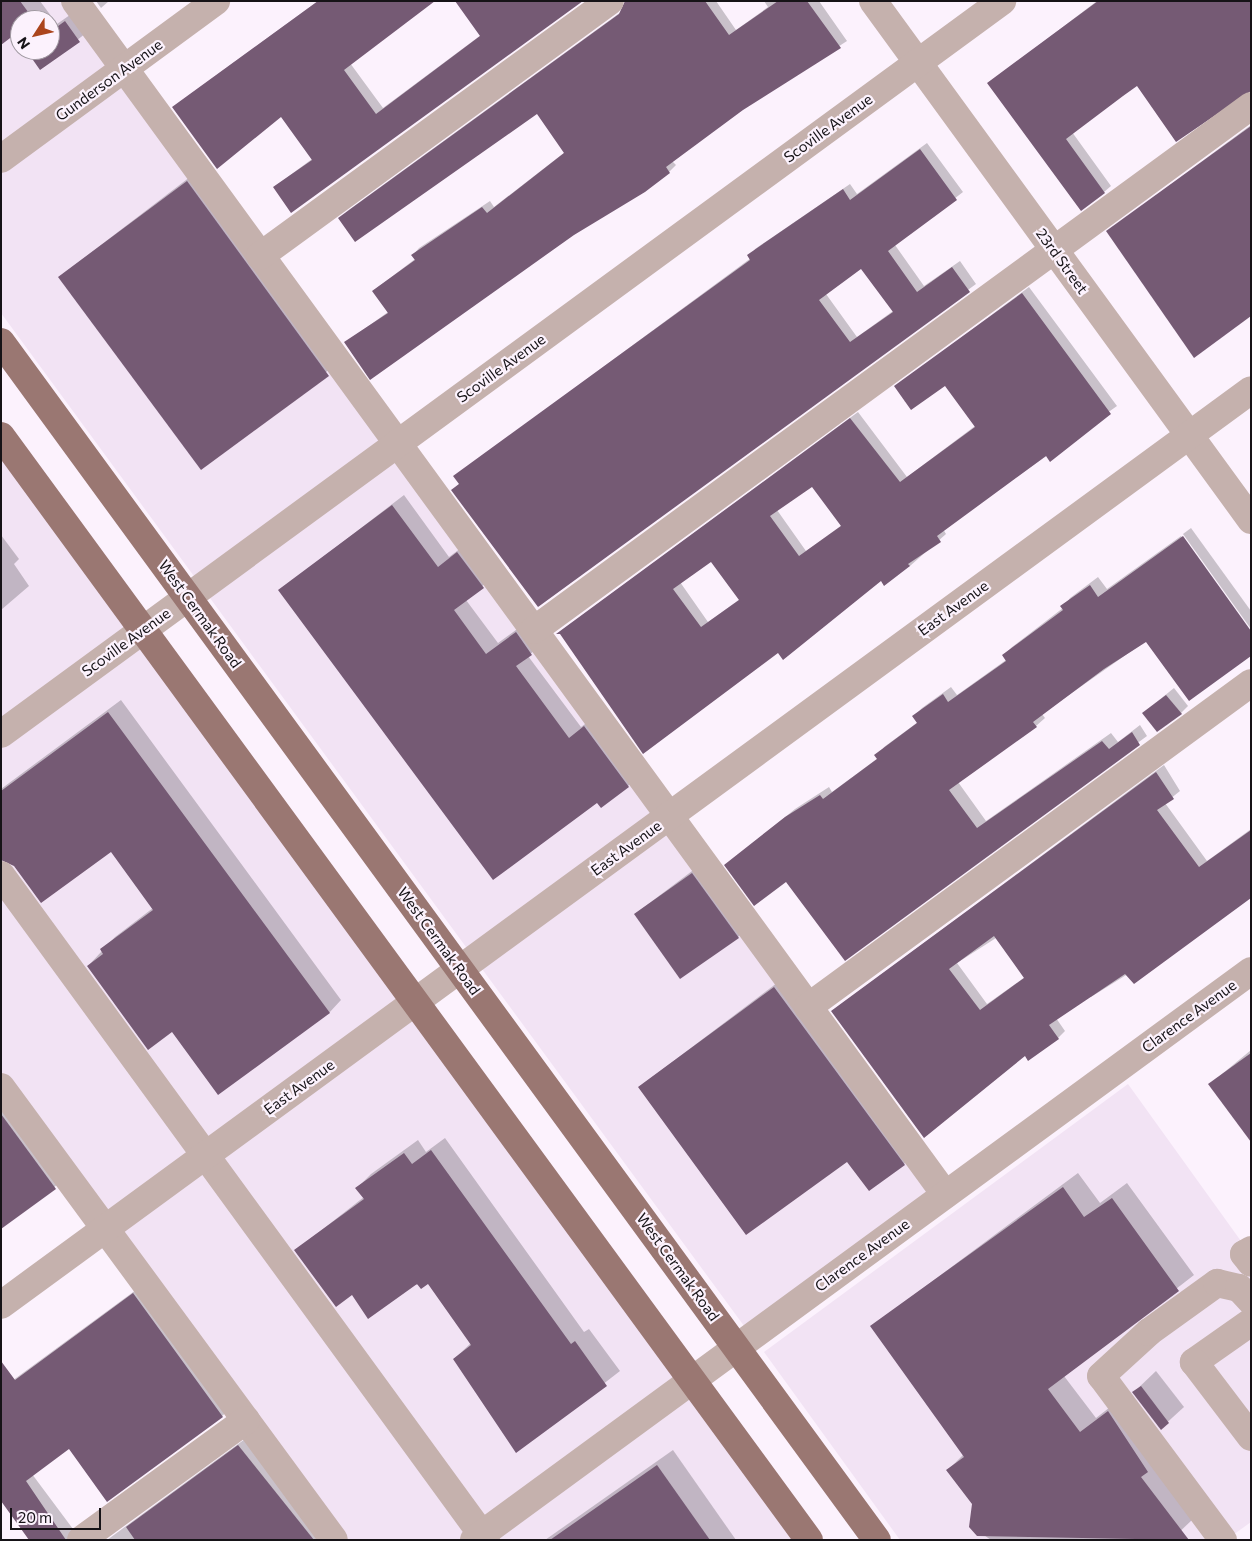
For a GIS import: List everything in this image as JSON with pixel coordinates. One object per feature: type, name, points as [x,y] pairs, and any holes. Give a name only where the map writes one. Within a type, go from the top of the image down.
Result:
[{"type":"main road","name":"West Cermak Road","points":[[1,342],[877,1540]]},
{"type":"main road","points":[[1,436],[809,1540]]},
{"type":"street","points":[[75,1],[945,1194]]},
{"type":"street","name":"Gunderson Avenue","points":[[1,159],[216,1]]},
{"type":"street","points":[[260,256],[610,1]]},
{"type":"street","name":"23rd Street","points":[[873,1],[1251,520]]},
{"type":"street","name":"Scoville Avenue","points":[[1,734],[1002,1]]},
{"type":"street","points":[[534,630],[1251,106]]},
{"type":"street","name":"East Avenue","points":[[1,1305],[1251,390]]},
{"type":"street","points":[[808,1007],[1251,683]]},
{"type":"street","points":[[1,875],[481,1538]]},
{"type":"street","name":"Clarence Avenue","points":[[481,1538],[692,1380],[1251,971]]},
{"type":"street","points":[[1,1087],[334,1540]]},
{"type":"street","points":[[1251,1250],[1244,1254],[1251,1263]]},
{"type":"street","points":[[1223,1540],[1101,1376],[1149,1332],[1217,1283],[1239,1288],[1251,1301]]},
{"type":"street","points":[[1251,1322],[1194,1362],[1251,1437]]},
{"type":"street","points":[[81,1540],[246,1420]]},
{"type":"shaded area","points":[[1,1],[86,1],[946,1187],[747,1330],[1,313]]},
{"type":"shaded area","points":[[1,444],[801,1540],[325,1540],[1,1097]]},
{"type":"shaded area","points":[[1128,1084],[1251,1255],[1251,1522],[1226,1540],[900,1540],[764,1352]]},
{"type":"building","points":[[1,1],[20,1],[27,10],[10,10],[10,38],[1,45]]},
{"type":"building","points":[[318,1],[435,1],[344,70],[376,114],[480,36],[455,1],[583,1],[291,213],[273,187],[312,160],[281,117],[217,169],[172,107]]},
{"type":"building","points":[[625,1],[705,1],[729,35],[778,1],[807,1],[841,48],[743,110],[666,167],[670,173],[645,192],[574,235],[370,380],[344,342],[388,313],[372,291],[415,260],[411,255],[482,207],[487,213],[564,153],[537,114],[355,242],[338,218],[619,14]]},
{"type":"building","points":[[1098,1],[1251,1],[1251,91],[1176,142],[1137,86],[1066,139],[1105,193],[1081,211],[987,83]]},
{"type":"building","points":[[65,21],[80,42],[60,56],[60,25]]},
{"type":"building","points":[[33,60],[54,60],[40,70]]},
{"type":"building","points":[[1251,126],[1251,316],[1194,358],[1106,231]]},
{"type":"building","points":[[920,149],[957,200],[888,251],[917,292],[952,267],[970,292],[538,607],[451,490],[459,484],[453,476],[750,260],[747,255],[843,189],[850,200]],"holes":[[[861,269],[893,312],[850,342],[819,300]]]},
{"type":"building","points":[[187,181],[329,376],[201,470],[58,277]]},
{"type":"building","points":[[1022,293],[1111,414],[1050,462],[1046,456],[937,536],[941,542],[908,564],[910,566],[884,586],[881,581],[783,660],[778,653],[643,754],[560,634],[556,634],[850,418],[900,482],[975,427],[945,386],[911,410],[894,386]],"holes":[[[812,487],[841,526],[799,556],[770,516]],[[711,562],[739,600],[701,627],[673,589]]]},
{"type":"building","points":[[392,505],[438,567],[457,552],[484,588],[454,610],[486,654],[516,632],[532,655],[516,666],[569,738],[584,726],[629,787],[601,808],[597,803],[493,880],[278,590]]},
{"type":"building","points":[[1183,536],[1251,631],[1251,656],[1189,701],[1146,642],[1104,669],[1033,722],[1037,727],[949,790],[977,828],[1102,741],[1109,749],[1132,732],[1140,745],[845,961],[786,882],[754,906],[724,865],[785,817],[820,795],[823,799],[877,759],[874,755],[917,723],[912,716],[943,694],[948,702],[1006,661],[1002,655],[1063,610],[1060,606],[1090,585],[1098,597]]},
{"type":"building","points":[[1166,695],[1182,714],[1157,732],[1142,713]]},
{"type":"building","points":[[108,712],[330,1013],[218,1095],[172,1032],[148,1050],[87,966],[103,954],[100,949],[153,910],[111,852],[41,903],[14,866],[1,860],[1,791]]},
{"type":"building","points":[[1156,772],[1174,799],[1157,810],[1199,867],[1251,830],[1251,898],[1134,984],[1125,974],[1049,1025],[1059,1039],[1028,1061],[1025,1056],[924,1138],[831,1011]],"holes":[[[994,936],[1024,978],[980,1010],[949,969]]]},
{"type":"building","points":[[692,873],[739,938],[680,979],[634,914]]},
{"type":"building","points":[[774,987],[905,1165],[869,1191],[847,1162],[746,1235],[638,1087]]},
{"type":"building","points":[[1251,1053],[1251,1142],[1208,1084]]},
{"type":"building","points":[[1,1114],[56,1189],[1,1229]]},
{"type":"building","points":[[431,1150],[571,1344],[575,1341],[607,1386],[516,1453],[453,1359],[471,1345],[428,1284],[421,1289],[417,1284],[368,1319],[352,1295],[336,1307],[294,1250],[364,1199],[355,1188],[404,1153],[412,1164]]},
{"type":"building","points":[[1063,1187],[1084,1217],[1112,1198],[1179,1291],[1048,1389],[1080,1432],[1108,1411],[1148,1472],[1141,1477],[1189,1540],[977,1536],[969,1527],[972,1504],[946,1470],[964,1457],[870,1326]]},
{"type":"building","points":[[133,1293],[223,1417],[107,1502],[69,1449],[26,1481],[66,1540],[29,1540],[1,1501],[1,1361],[15,1380]]},
{"type":"building","points":[[1141,1386],[1169,1423],[1161,1430],[1132,1392]]},
{"type":"building","points":[[238,1445],[314,1540],[135,1540],[126,1527]]},
{"type":"building","points":[[657,1465],[710,1540],[550,1540]]}]
